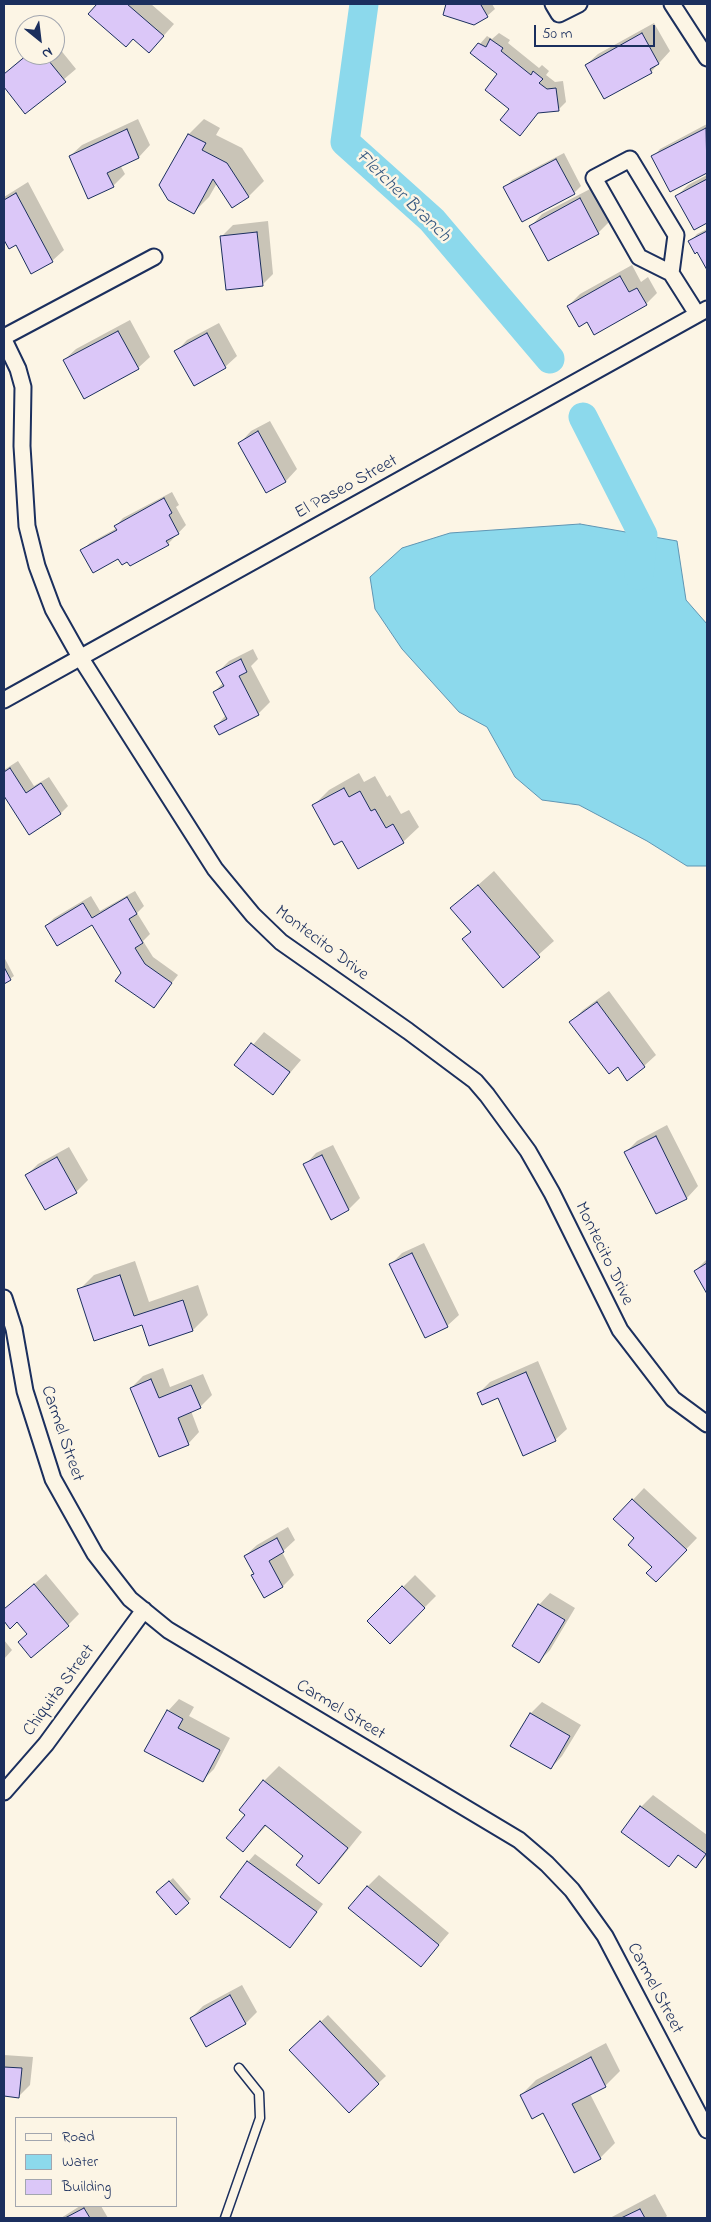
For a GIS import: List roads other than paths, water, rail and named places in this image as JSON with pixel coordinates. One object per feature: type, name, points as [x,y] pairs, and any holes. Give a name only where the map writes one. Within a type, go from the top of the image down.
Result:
[{"type":"street","points":[[556,9],[579,4]]},
{"type":"street","points":[[672,4],[707,58]]},
{"type":"street","points":[[671,273],[676,235],[630,159],[594,178],[639,257],[671,273],[702,312]]},
{"type":"street","points":[[4,338],[154,257]]},
{"type":"street","name":"El Paseo Street","points":[[4,700],[702,312]]},
{"type":"street","name":"Montecito Drive","points":[[4,338],[18,369],[23,387],[22,446],[27,526],[53,609],[80,658],[215,869],[253,915],[281,942],[408,1031],[475,1082],[502,1114],[528,1151],[551,1191],[620,1330],[673,1399],[707,1424]]},
{"type":"street","name":"Carmel Street","points":[[4,1298],[14,1329],[25,1391],[53,1479],[95,1554],[130,1598],[168,1630],[519,1840],[547,1864],[572,1890],[605,1936],[707,2130]]},
{"type":"street","name":"Chiquita Street","points":[[4,1792],[46,1744],[144,1610]]},
{"type":"lane","points":[[225,2218],[260,2118],[259,2093],[239,2068]]},
{"type":"water","points":[[580,524],[677,541],[686,600],[707,624],[707,866],[687,866],[647,841],[579,805],[542,800],[515,777],[487,727],[459,712],[402,649],[375,609],[370,577],[402,548],[450,533]]},
{"type":"waterway","name":"Fletcher Branch","points":[[364,4],[345,142],[432,220],[550,359]]},
{"type":"waterway","name":"Fletcher Branch","points":[[583,417],[643,535],[639,575]]}]
